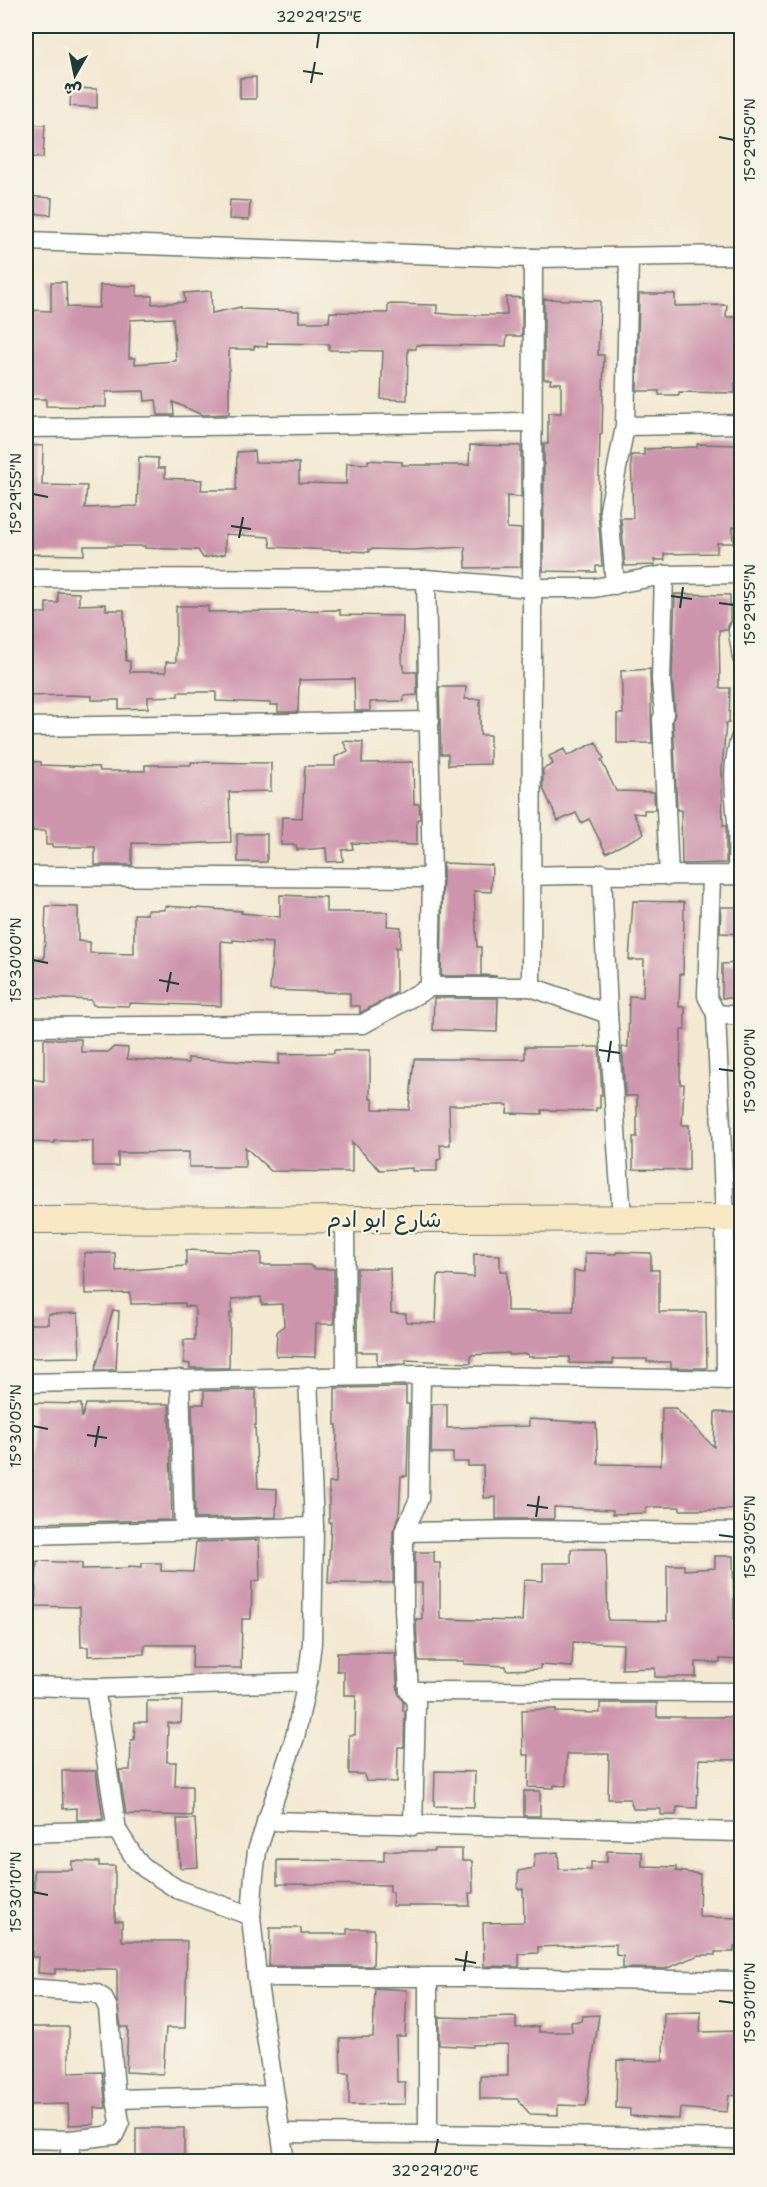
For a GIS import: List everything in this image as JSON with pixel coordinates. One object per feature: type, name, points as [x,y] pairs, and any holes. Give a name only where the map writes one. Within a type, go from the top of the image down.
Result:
[{"type":"street","points":[[26,241],[533,258],[741,255]]},
{"type":"street","points":[[531,987],[533,258]]},
{"type":"street","points":[[615,585],[609,510],[625,426],[629,258]]},
{"type":"street","points":[[26,428],[531,422]]},
{"type":"street","points":[[625,426],[741,424]]},
{"type":"street","points":[[26,578],[426,579],[531,588],[594,588],[664,575],[741,574]]},
{"type":"street","points":[[664,575],[662,680],[664,714],[662,719],[669,876]]},
{"type":"street","points":[[426,579],[432,878],[430,987]]},
{"type":"street","points":[[741,622],[738,631],[741,658]]},
{"type":"street","points":[[26,727],[430,721]]},
{"type":"street","points":[[531,876],[602,873],[711,877],[739,875],[733,776],[741,734]]},
{"type":"street","points":[[602,873],[608,1014],[622,1218]]},
{"type":"street","points":[[26,876],[432,878]]},
{"type":"street","points":[[26,1383],[346,1375],[734,1380],[733,1218],[716,1014],[707,996],[711,877]]},
{"type":"street","points":[[26,1027],[363,1024],[430,987],[531,987],[608,1014]]},
{"type":"street","points":[[716,1014],[741,1016]]},
{"type":"street","name":"شارع ابو ادم","points":[[26,1220],[733,1218]]},
{"type":"street","points":[[345,1220],[346,1375]]},
{"type":"street","points":[[413,1826],[416,1702],[409,1691],[404,1610],[404,1532],[419,1499],[421,1375]]},
{"type":"street","points":[[285,2162],[257,1977],[251,1916],[257,1851],[295,1737],[307,1682],[314,1593],[314,1527],[308,1376]]},
{"type":"street","points":[[180,1379],[184,1530]]},
{"type":"street","points":[[26,1535],[314,1527]]},
{"type":"street","points":[[404,1532],[523,1530],[741,1532]]},
{"type":"street","points":[[26,1686],[95,1688],[307,1682]]},
{"type":"street","points":[[95,1688],[117,1830],[136,1860],[177,1889],[251,1916]]},
{"type":"street","points":[[409,1691],[741,1692]]},
{"type":"street","points":[[266,1821],[741,1832]]},
{"type":"street","points":[[26,1833],[117,1830]]},
{"type":"street","points":[[257,1977],[741,1981]]},
{"type":"street","points":[[428,1977],[428,2133]]},
{"type":"street","points":[[26,1988],[95,1993],[103,1998],[108,2008],[120,2122],[114,2135],[70,2140],[26,2139]]},
{"type":"street","points":[[116,2099],[274,2095]]},
{"type":"street","points":[[281,2133],[428,2133],[741,2139]]},
{"type":"street","points":[[69,2162],[70,2140]]},
{"type":"building","points":[[256,77],[256,99],[240,99],[240,78]]},
{"type":"building","points":[[71,88],[97,89],[97,108],[70,106]]},
{"type":"building","points":[[26,124],[45,125],[43,158],[26,157]]},
{"type":"building","points":[[26,196],[52,198],[51,215],[26,213]]},
{"type":"building","points":[[230,200],[250,201],[249,220],[229,219]]},
{"type":"building","points":[[51,282],[66,282],[67,307],[99,308],[100,285],[137,286],[137,296],[152,296],[152,304],[185,302],[184,293],[211,291],[212,313],[241,307],[241,309],[299,311],[299,322],[329,322],[330,312],[388,313],[388,304],[437,305],[437,313],[455,315],[507,315],[506,297],[522,298],[522,336],[507,336],[506,346],[416,345],[416,349],[408,349],[407,400],[381,399],[383,351],[329,350],[329,344],[267,343],[267,347],[229,349],[229,414],[202,415],[173,402],[174,415],[158,415],[156,400],[145,401],[144,391],[106,392],[106,407],[46,406],[46,399],[26,399],[26,310],[51,311]],"holes":[[[173,318],[176,361],[135,364],[135,358],[129,358],[130,320]]]},
{"type":"building","points":[[639,294],[675,294],[675,306],[727,305],[726,317],[741,317],[741,341],[738,341],[735,393],[679,392],[679,395],[659,395],[659,391],[637,391]]},
{"type":"building","points":[[544,299],[600,301],[598,355],[604,355],[598,511],[602,566],[596,566],[596,572],[543,571],[544,444],[548,444],[548,413],[561,413],[561,383],[550,383],[551,379],[544,379]]},
{"type":"building","points":[[697,444],[741,445],[741,527],[733,527],[733,543],[717,543],[717,553],[664,554],[665,560],[654,560],[655,565],[625,566],[621,518],[633,518],[631,455],[644,455],[644,449],[697,447]]},
{"type":"building","points":[[26,445],[43,446],[42,485],[87,486],[85,508],[137,506],[139,457],[158,458],[158,468],[165,468],[165,478],[202,480],[201,490],[236,490],[237,452],[254,451],[255,462],[299,463],[299,483],[346,484],[347,463],[368,464],[368,460],[402,462],[402,465],[469,465],[470,445],[521,446],[521,497],[507,496],[507,528],[521,529],[521,567],[466,568],[465,547],[412,550],[369,549],[369,552],[271,547],[269,537],[225,534],[225,554],[203,558],[198,550],[145,548],[145,546],[84,546],[84,555],[26,554]]},
{"type":"building","points":[[58,592],[79,593],[79,605],[106,604],[106,610],[124,610],[126,661],[130,661],[130,672],[166,672],[166,662],[176,662],[176,606],[208,606],[208,612],[340,610],[340,615],[403,616],[402,665],[404,665],[404,672],[417,672],[417,695],[404,696],[404,701],[370,702],[370,711],[355,711],[354,679],[299,680],[298,712],[278,712],[278,705],[270,705],[270,703],[216,701],[216,692],[178,692],[178,696],[148,697],[148,708],[119,709],[119,700],[92,700],[92,696],[26,696],[26,613],[46,613],[46,603],[58,603]]},
{"type":"building","points":[[675,594],[730,595],[730,621],[727,630],[719,630],[720,688],[730,688],[729,723],[726,723],[722,769],[726,863],[682,864],[681,810],[677,810],[673,721],[675,713],[672,680]]},
{"type":"building","points":[[650,669],[652,743],[617,743],[617,714],[623,714],[621,671]]},
{"type":"building","points":[[439,687],[466,687],[465,699],[480,699],[480,735],[490,735],[490,764],[448,765],[448,754],[441,754]]},
{"type":"building","points":[[343,741],[363,742],[362,763],[413,762],[414,804],[419,804],[420,819],[417,819],[417,845],[352,843],[353,849],[342,850],[343,861],[327,862],[326,848],[297,850],[296,845],[281,845],[282,817],[302,818],[305,766],[335,766],[335,757],[348,751]]},
{"type":"building","points":[[596,742],[604,759],[601,760],[616,791],[654,792],[655,810],[644,810],[644,814],[633,813],[644,834],[606,853],[589,819],[581,823],[576,813],[558,821],[543,788],[543,769],[553,764],[549,756],[564,749],[567,756]]},
{"type":"building","points":[[26,761],[41,762],[41,765],[99,767],[100,771],[145,771],[145,765],[191,765],[191,762],[271,763],[271,791],[229,792],[231,842],[132,843],[132,865],[95,865],[95,847],[52,847],[52,845],[46,845],[46,831],[26,831]]},
{"type":"building","points":[[237,834],[267,834],[267,862],[238,862]]},
{"type":"building","points":[[443,863],[492,865],[491,892],[474,891],[477,947],[481,947],[481,975],[497,976],[441,976]]},
{"type":"building","points":[[280,895],[326,897],[326,912],[388,912],[387,926],[401,927],[400,948],[396,947],[396,993],[360,1013],[360,1006],[350,1006],[350,993],[270,990],[273,943],[233,940],[233,942],[221,941],[221,1006],[129,1003],[129,1006],[93,1005],[91,1000],[26,997],[26,958],[44,959],[46,906],[78,907],[78,941],[90,942],[90,953],[134,954],[134,914],[147,914],[147,910],[165,910],[165,906],[242,911],[241,913],[280,917]]},
{"type":"building","points":[[633,901],[684,902],[683,974],[680,974],[679,1007],[685,1007],[685,1030],[681,1030],[680,1084],[684,1084],[682,1125],[689,1125],[689,1170],[633,1169],[633,1137],[637,1137],[637,1096],[625,1096],[622,1047],[628,1047],[629,996],[643,997],[644,960],[629,960]]},
{"type":"building","points":[[721,907],[741,907],[741,934],[720,933]]},
{"type":"building","points":[[741,963],[741,998],[722,998],[722,964]]},
{"type":"building","points":[[434,998],[498,998],[497,1032],[433,1030]]},
{"type":"building","points":[[44,1039],[81,1039],[81,1052],[108,1052],[114,1047],[128,1048],[127,1059],[188,1063],[188,1058],[279,1064],[279,1054],[370,1050],[370,1099],[373,1099],[373,1109],[409,1110],[414,1059],[525,1059],[525,1047],[599,1047],[602,1095],[600,1095],[600,1108],[596,1108],[596,1111],[542,1110],[542,1114],[507,1113],[508,1105],[449,1105],[450,1145],[440,1145],[441,1159],[437,1160],[437,1171],[412,1171],[412,1168],[380,1170],[352,1142],[352,1172],[271,1171],[245,1147],[245,1167],[189,1167],[189,1152],[118,1153],[118,1166],[93,1166],[93,1141],[26,1142],[26,1078],[44,1081]]},
{"type":"building","points":[[186,1250],[261,1253],[261,1265],[309,1265],[316,1269],[334,1269],[334,1324],[316,1324],[315,1357],[276,1356],[277,1332],[284,1326],[283,1304],[262,1305],[261,1297],[232,1299],[229,1368],[190,1368],[190,1364],[184,1363],[184,1340],[195,1340],[195,1307],[185,1306],[185,1303],[131,1304],[130,1293],[85,1294],[84,1253],[115,1253],[116,1271],[186,1266]]},
{"type":"building","points":[[616,1252],[651,1253],[651,1270],[659,1270],[659,1312],[706,1312],[707,1368],[671,1368],[671,1362],[647,1362],[647,1359],[613,1359],[613,1364],[569,1363],[570,1357],[528,1357],[528,1354],[509,1355],[509,1353],[471,1355],[471,1363],[406,1360],[406,1364],[377,1365],[377,1352],[357,1352],[357,1268],[390,1268],[391,1313],[406,1314],[406,1322],[436,1323],[438,1275],[474,1277],[474,1254],[500,1255],[500,1271],[507,1271],[507,1311],[573,1311],[574,1271],[585,1272],[585,1253],[616,1254]]},
{"type":"building","points":[[113,1310],[119,1311],[116,1370],[95,1370]]},
{"type":"building","points":[[78,1313],[80,1357],[26,1358],[26,1324],[48,1324],[48,1314]]},
{"type":"building","points":[[406,1387],[406,1404],[409,1404],[407,1476],[401,1476],[399,1516],[393,1532],[393,1583],[328,1583],[331,1522],[329,1522],[329,1483],[336,1483],[335,1388]]},
{"type":"building","points":[[256,1390],[258,1488],[277,1489],[276,1517],[195,1519],[192,1404],[204,1404],[204,1391]]},
{"type":"building","points":[[32,1403],[81,1404],[82,1418],[86,1404],[169,1404],[172,1520],[26,1523],[26,1469],[31,1469]]},
{"type":"building","points":[[432,1404],[447,1404],[447,1428],[529,1426],[529,1419],[596,1423],[598,1464],[661,1465],[662,1408],[675,1408],[714,1447],[715,1412],[741,1413],[741,1505],[733,1505],[733,1509],[720,1510],[646,1507],[646,1513],[613,1514],[613,1510],[554,1507],[554,1519],[496,1519],[496,1497],[484,1498],[483,1466],[468,1466],[468,1462],[453,1462],[453,1453],[431,1453]]},
{"type":"building","points":[[259,1540],[260,1580],[252,1581],[251,1619],[242,1619],[241,1668],[192,1668],[193,1645],[145,1645],[144,1654],[88,1656],[88,1647],[81,1647],[80,1607],[35,1606],[37,1561],[82,1563],[82,1569],[129,1568],[129,1566],[142,1567],[142,1563],[161,1563],[161,1571],[193,1572],[196,1542]]},
{"type":"building","points":[[571,1549],[606,1549],[608,1620],[667,1621],[667,1565],[684,1565],[684,1570],[715,1568],[715,1556],[733,1556],[734,1621],[741,1622],[741,1660],[720,1659],[720,1663],[696,1662],[696,1677],[655,1677],[655,1668],[622,1669],[623,1644],[573,1642],[572,1667],[540,1665],[540,1669],[506,1670],[506,1666],[464,1664],[464,1661],[418,1661],[416,1619],[422,1619],[422,1583],[415,1583],[415,1552],[434,1552],[434,1563],[440,1563],[440,1619],[522,1621],[524,1580],[543,1581],[543,1563],[571,1563]]},
{"type":"building","points":[[337,1653],[395,1653],[398,1692],[403,1702],[403,1711],[405,1711],[404,1747],[398,1747],[397,1782],[366,1781],[364,1774],[349,1774],[349,1735],[355,1735],[356,1695],[344,1695],[344,1671],[337,1671]]},
{"type":"building","points":[[147,1701],[182,1701],[181,1723],[168,1723],[167,1762],[176,1762],[175,1786],[192,1786],[192,1816],[126,1814],[119,1770],[130,1770],[131,1740],[134,1740],[135,1722],[147,1722]]},
{"type":"building","points":[[600,1703],[657,1703],[657,1717],[741,1717],[740,1760],[699,1759],[697,1808],[677,1807],[676,1815],[661,1815],[661,1809],[633,1809],[630,1799],[608,1799],[609,1754],[567,1754],[566,1786],[528,1787],[529,1755],[523,1755],[522,1710],[556,1709],[556,1712],[600,1713]]},
{"type":"building","points":[[62,1771],[96,1771],[103,1819],[77,1820],[77,1808],[63,1809]]},
{"type":"building","points":[[435,1771],[475,1772],[474,1807],[434,1806]]},
{"type":"building","points":[[524,1791],[540,1791],[540,1816],[524,1816]]},
{"type":"building","points":[[177,1819],[195,1819],[198,1867],[180,1868]]},
{"type":"building","points":[[434,1849],[462,1849],[462,1861],[472,1861],[473,1893],[469,1893],[470,1906],[392,1906],[393,1892],[390,1892],[390,1885],[277,1884],[277,1860],[384,1861],[384,1851],[434,1851]]},
{"type":"building","points":[[607,1851],[642,1852],[642,1866],[676,1867],[676,1871],[700,1874],[699,1917],[741,1918],[741,1946],[734,1946],[734,1952],[699,1955],[665,1969],[623,1968],[623,1956],[616,1955],[616,1944],[538,1947],[538,1953],[519,1954],[519,1967],[484,1966],[483,1923],[524,1922],[523,1889],[518,1889],[518,1871],[534,1868],[535,1854],[558,1852],[559,1869],[591,1870],[591,1862],[607,1862]]},
{"type":"building","points":[[72,1861],[99,1862],[99,1866],[115,1866],[115,1921],[122,1921],[122,1941],[187,1941],[185,2028],[166,2028],[163,2074],[126,2072],[128,2027],[121,2027],[117,2002],[117,1969],[55,1969],[55,1974],[38,1973],[39,1957],[32,1957],[32,1945],[26,1945],[26,1920],[32,1918],[31,1893],[34,1893],[34,1870],[72,1870]]},
{"type":"building","points":[[270,1928],[301,1928],[301,1934],[347,1934],[347,1929],[374,1929],[373,1966],[269,1966]]},
{"type":"building","points":[[375,1988],[407,1990],[405,2036],[396,2036],[397,2082],[405,2082],[405,2104],[349,2105],[349,2073],[341,2073],[340,2038],[373,2037]]},
{"type":"building","points":[[701,2012],[700,2032],[740,2031],[739,2096],[729,2095],[727,2112],[680,2108],[679,2119],[630,2116],[630,2109],[616,2108],[617,2060],[663,2061],[664,2013]]},
{"type":"building","points":[[599,2015],[586,2106],[558,2105],[558,2115],[530,2114],[517,2099],[480,2099],[480,2076],[508,2076],[508,2044],[473,2045],[473,2047],[439,2045],[439,2017],[516,2017],[516,2028],[539,2026],[539,2032],[572,2032],[571,2022],[581,2021],[582,2016]]},
{"type":"building","points":[[26,2027],[69,2027],[69,2073],[102,2072],[106,2108],[94,2108],[94,2124],[69,2125],[68,2104],[26,2105]]},
{"type":"building","points":[[136,2128],[184,2128],[184,2161],[136,2160]]}]
